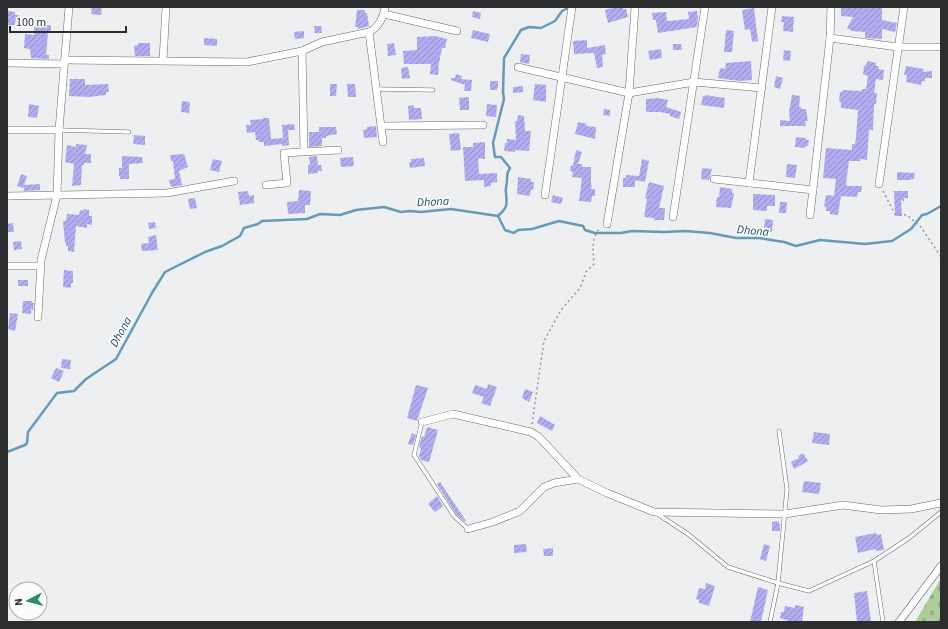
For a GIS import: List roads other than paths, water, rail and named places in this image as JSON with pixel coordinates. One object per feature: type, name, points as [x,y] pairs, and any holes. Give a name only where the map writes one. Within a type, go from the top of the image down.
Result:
[{"type":"street","points":[[38,317],[41,260],[57,195],[59,130],[69,7]]},
{"type":"street","points":[[163,60],[166,7]]},
{"type":"street","points":[[545,195],[572,7]]},
{"type":"street","points":[[606,224],[629,93],[635,7]]},
{"type":"street","points":[[673,217],[705,7]]},
{"type":"street","points":[[749,183],[772,7]]},
{"type":"street","points":[[810,215],[830,38],[831,7]]},
{"type":"street","points":[[879,184],[904,7]]},
{"type":"street","points":[[7,63],[163,60],[247,62],[302,51],[322,42],[369,32],[375,29],[384,10],[457,31]]},
{"type":"street","points":[[369,32],[383,142]]},
{"type":"street","points":[[830,38],[898,47],[941,47]]},
{"type":"street","points":[[302,51],[304,151]]},
{"type":"street","points":[[518,67],[629,93],[694,82],[762,88]]},
{"type":"street","points":[[382,126],[483,125]]},
{"type":"street","points":[[7,130],[59,130]]},
{"type":"street","points":[[266,185],[287,183],[284,153],[338,150]]},
{"type":"street","points":[[714,179],[813,190]]},
{"type":"street","points":[[7,196],[166,193],[234,181]]},
{"type":"street","points":[[7,266],[41,266]]},
{"type":"street","points":[[422,422],[453,414],[531,432],[539,436],[578,479],[607,493],[654,512],[785,514],[843,505],[881,510],[912,509],[941,503]]},
{"type":"street","points":[[468,529],[493,522],[520,511],[544,487],[554,483],[578,479]]},
{"type":"street","points":[[899,622],[941,566]]},
{"type":"lane","points":[[377,89],[433,90]]},
{"type":"lane","points":[[59,130],[128,132]]},
{"type":"lane","points":[[422,422],[414,455],[454,516],[468,529]]},
{"type":"lane","points":[[770,622],[778,583],[787,489],[780,431]]},
{"type":"lane","points":[[654,512],[688,534],[728,567],[809,591],[874,561],[909,538],[941,512]]},
{"type":"lane","points":[[874,561],[883,622]]},
{"type":"waterway","points":[[498,216],[506,206],[507,175],[510,168],[501,157],[495,157],[493,143],[504,99],[504,58],[521,30],[529,27],[541,28],[555,21],[562,11],[570,7]]},
{"type":"waterway","name":"Dhona","points":[[7,452],[27,443],[28,432],[57,393],[74,391],[86,379],[116,359],[165,272],[205,252],[222,246],[240,236],[244,228],[258,224],[262,221],[307,219],[320,214],[340,215],[356,210],[384,207],[401,212],[451,209],[498,216],[505,230],[514,233],[518,230],[532,229],[559,221],[583,226],[585,230],[595,233],[685,231],[710,233],[736,238],[759,238],[784,242],[796,246],[820,240],[865,244],[892,241],[911,229],[922,215],[927,214],[941,206]]}]
